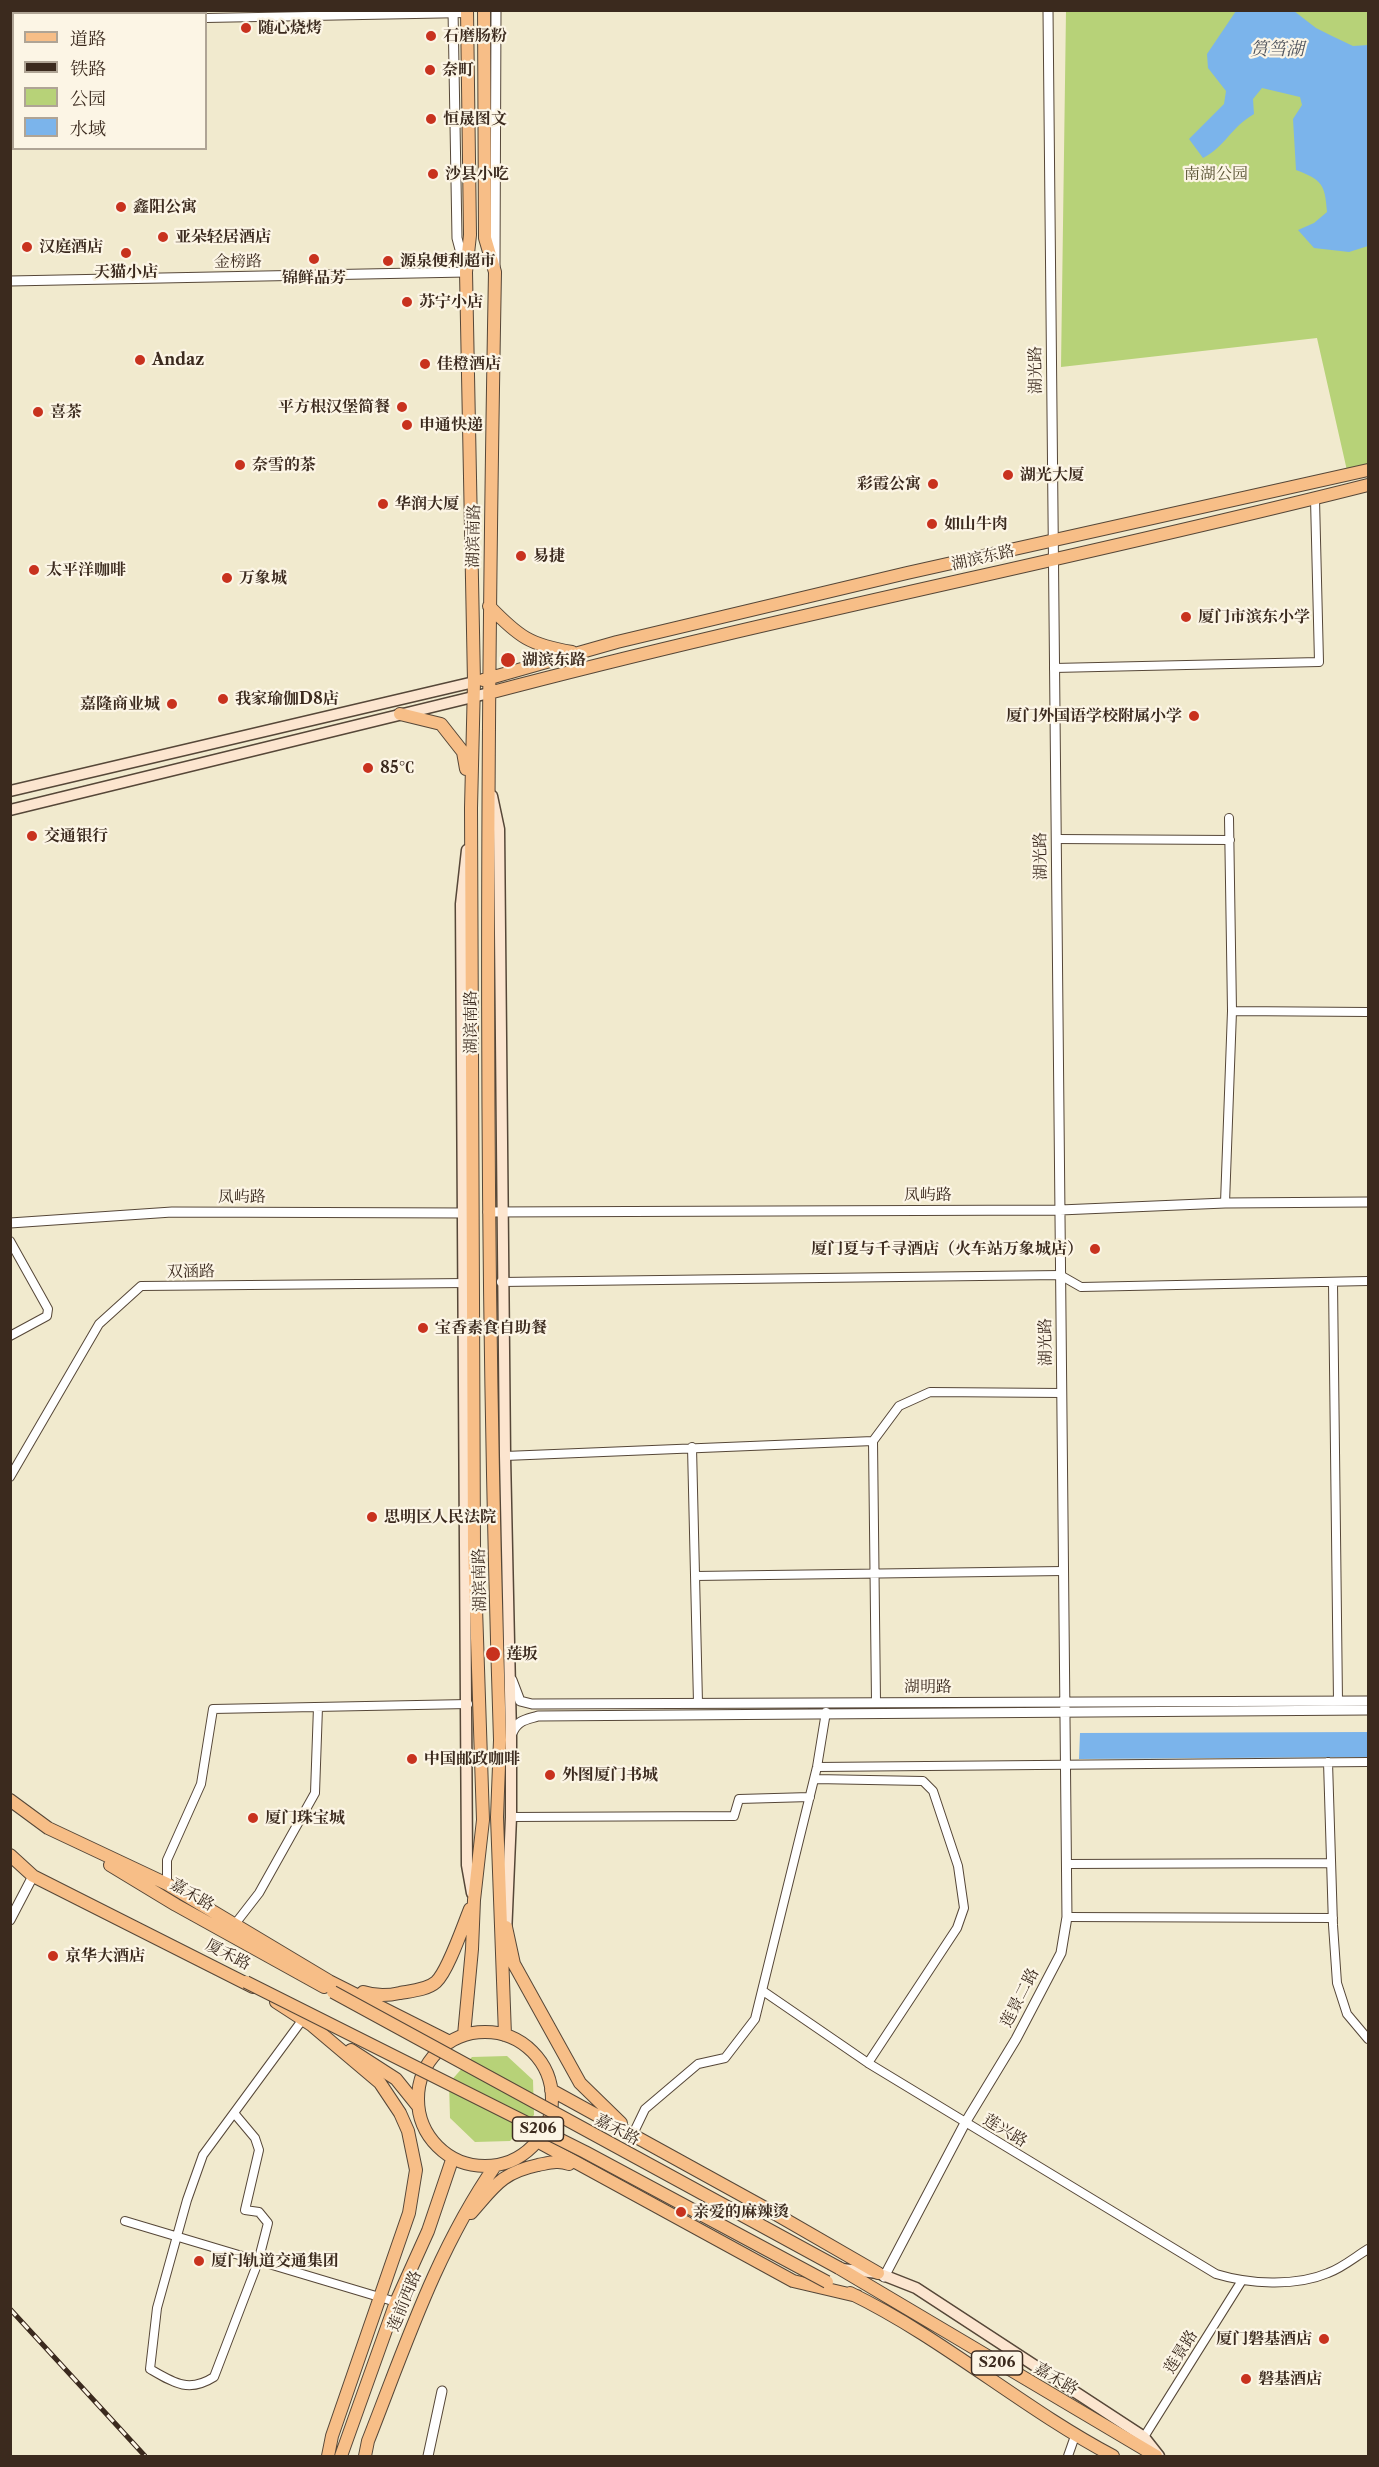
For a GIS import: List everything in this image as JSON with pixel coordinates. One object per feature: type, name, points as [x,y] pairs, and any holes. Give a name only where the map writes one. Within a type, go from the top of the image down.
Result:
[{"type":"main road","name":"湖滨南路","points":[[484,10],[485,238],[495,272],[487,776],[488,1212],[497,1282],[500,1740],[497,1817],[505,2035]]},
{"type":"main road","name":"湖滨南路","points":[[466,12],[470,235],[466,272],[474,682],[471,808],[467,1864],[474,1900]]},
{"type":"main road","name":"湖滨东路","points":[[10,791],[474,682],[617,642],[1053,540],[1368,470]]},
{"type":"main road","name":"湖滨东路","points":[[10,810],[674,646],[1213,524],[1368,485]]},
{"type":"main road","points":[[489,606],[514,632],[545,647],[574,652],[617,642]]},
{"type":"main road","points":[[400,714],[441,724],[463,752],[471,808]]},
{"type":"main road","points":[[487,776],[499,829],[503,1212],[497,1282],[505,1456],[511,1737],[511,1817],[502,1977]]},
{"type":"main road","name":"湖滨南路","points":[[464,2035],[474,1900],[483,1820],[474,1547],[469,1283]]},
{"type":"main road","name":"S206","points":[[10,1800],[48,1828],[167,1884],[235,1924],[331,1987],[397,2014],[450,2042]]},
{"type":"main road","name":"嘉禾路","points":[[61,1834],[176,1905],[331,1987],[839,2268],[1158,2457]]},
{"type":"main road","name":"厦禾路","points":[[10,1855],[33,1876],[246,1982],[396,2079],[417,2105]]},
{"type":"main road","points":[[331,1987],[372,1995],[391,1995],[419,1990],[436,1982],[454,1949],[474,1900]]},
{"type":"main road","points":[[506,1926],[514,1964],[580,2083],[633,2134]]},
{"type":"main road","name":"S206","points":[[246,1982],[585,2152],[856,2296],[948,2350],[1075,2436],[1113,2457]]},
{"type":"main road","points":[[306,2021],[380,2083],[400,2113],[408,2131],[416,2170],[409,2213],[332,2436],[328,2457]]},
{"type":"main road","points":[[486,2032],[505,2035],[528,2045],[547,2074],[551,2090],[551,2108],[546,2126],[526,2153],[495,2166],[478,2167],[452,2160],[431,2141],[422,2124],[417,2105],[420,2082],[429,2062],[450,2042],[464,2035],[486,2032]]},
{"type":"main road","name":"S206","points":[[551,2090],[881,2275]]},
{"type":"main road","name":"S206","points":[[537,2141],[793,2282],[856,2296]]},
{"type":"main road","name":"莲前西路","points":[[341,2457],[396,2302],[428,2231],[452,2160]]},
{"type":"main road","points":[[458,2227],[498,2182],[515,2170],[559,2160],[590,2170]]},
{"type":"main road","name":"莲前西路","points":[[365,2457],[368,2441],[432,2277],[473,2197],[495,2166]]},
{"type":"main road","points":[[839,2268],[881,2275],[915,2288],[1144,2437],[1158,2457]]},
{"type":"street","points":[[495,272],[497,238],[496,10]]},
{"type":"street","name":"湖光路","points":[[1048,10],[1065,1706]]},
{"type":"street","points":[[453,12],[457,238],[466,272]]},
{"type":"street","points":[[207,18],[466,12]]},
{"type":"street","name":"金榜路","points":[[10,281],[466,272]]},
{"type":"street","points":[[1054,668],[1319,662],[1315,499]]},
{"type":"street","points":[[1225,1203],[1232,1011],[1229,818]]},
{"type":"street","points":[[1056,838],[1230,840]]},
{"type":"street","points":[[1232,1011],[1368,1012]]},
{"type":"street","name":"凤屿路","points":[[488,1212],[1060,1209],[1225,1203],[1368,1202]]},
{"type":"street","name":"凤屿路","points":[[10,1223],[172,1212],[469,1213]]},
{"type":"street","points":[[10,1241],[48,1309],[47,1316],[10,1336]]},
{"type":"street","points":[[497,1282],[1060,1275],[1081,1287],[1368,1281]]},
{"type":"street","points":[[1333,1282],[1338,1701]]},
{"type":"street","name":"双涵路","points":[[10,1476],[99,1324],[141,1286],[469,1283]]},
{"type":"street","points":[[876,1702],[873,1441],[899,1406],[930,1392],[1062,1393]]},
{"type":"street","points":[[505,1456],[873,1441]]},
{"type":"street","points":[[692,1447],[698,1703]]},
{"type":"street","points":[[695,1576],[1063,1571]]},
{"type":"street","name":"湖明路","points":[[510,1671],[520,1701],[532,1704],[876,1702],[1368,1710]]},
{"type":"street","name":"湖明路","points":[[511,1737],[516,1724],[538,1716],[1368,1701]]},
{"type":"street","points":[[167,1884],[167,1860],[201,1784],[213,1709],[468,1704]]},
{"type":"street","name":"莲景二路","points":[[881,2275],[965,2123],[1016,2040],[1061,1953],[1067,1917],[1065,1706]]},
{"type":"street","points":[[235,1924],[259,1893],[315,1793],[318,1707]]},
{"type":"street","points":[[633,2134],[645,2109],[698,2064],[725,2058],[755,2019],[817,1767],[826,1712]]},
{"type":"street","points":[[1328,1762],[1330,1863],[1337,1983],[1347,2014],[1368,2039]]},
{"type":"street","points":[[817,1767],[1368,1762]]},
{"type":"street","points":[[814,1779],[923,1781],[933,1791],[958,1866],[964,1908],[957,1928],[868,2063]]},
{"type":"street","points":[[511,1817],[734,1816],[739,1799],[810,1797]]},
{"type":"street","points":[[1066,1864],[1330,1863]]},
{"type":"street","points":[[10,1920],[33,1876]]},
{"type":"street","points":[[1067,1917],[1333,1918]]},
{"type":"street","name":"莲兴路","points":[[763,1991],[868,2063],[1216,2274],[1241,2282],[1288,2282],[1328,2274],[1368,2249]]},
{"type":"street","points":[[234,2113],[255,2138],[260,2150],[245,2210],[259,2212],[268,2223],[258,2261],[214,2378],[200,2386],[173,2383],[150,2369],[157,2308],[176,2237],[203,2156],[234,2113],[306,2021]]},
{"type":"street","points":[[125,2221],[396,2302]]},
{"type":"street","name":"莲景路","points":[[1144,2437],[1241,2282]]},
{"type":"street","points":[[428,2457],[442,2391]]},
{"type":"street","points":[[1068,2457],[1075,2436]]},
{"type":"green space","name":"南湖公园","points":[[1066,11],[1368,11],[1368,468],[1348,475],[1317,338],[1061,367]]},
{"type":"green space","points":[[507,2056],[533,2080],[534,2115],[510,2141],[475,2142],[450,2118],[449,2083],[472,2057]]},
{"type":"water","name":"筼筜湖","points":[[1236,11],[1294,11],[1316,28],[1353,46],[1368,45],[1368,246],[1349,252],[1314,248],[1298,230],[1314,223],[1327,212],[1325,195],[1320,184],[1312,177],[1296,170],[1293,119],[1302,105],[1300,97],[1262,88],[1253,99],[1254,114],[1203,158],[1189,139],[1224,104],[1226,91],[1208,68],[1207,54]]},
{"type":"water","points":[[1368,1732],[1368,1757],[1079,1759],[1080,1733]]},
{"type":"railway","points":[[10,2309],[145,2456]]},
{"type":"place","name":"随心烧烤","points":[[246,28]]},
{"type":"place","name":"石磨肠粉","points":[[431,36]]},
{"type":"place","name":"奈町","points":[[430,70]]},
{"type":"place","name":"恒晟图文","points":[[431,119]]},
{"type":"place","name":"沙县小吃","points":[[433,174]]},
{"type":"place","name":"鑫阳公寓","points":[[121,207]]},
{"type":"place","name":"亚朵轻居酒店","points":[[163,237]]},
{"type":"place","name":"汉庭酒店","points":[[27,247]]},
{"type":"place","name":"天猫小店","points":[[126,253]]},
{"type":"place","name":"锦鲜品芳","points":[[314,259]]},
{"type":"place","name":"源泉便利超市","points":[[388,261]]},
{"type":"place","name":"苏宁小店","points":[[407,302]]},
{"type":"place","name":"Andaz","points":[[140,360]]},
{"type":"place","name":"佳橙酒店","points":[[425,364]]},
{"type":"place","name":"平方根汉堡简餐","points":[[402,407]]},
{"type":"place","name":"喜茶","points":[[38,412]]},
{"type":"place","name":"申通快递","points":[[407,425]]},
{"type":"place","name":"奈雪的茶","points":[[240,465]]},
{"type":"place","name":"湖光大厦","points":[[1008,475]]},
{"type":"place","name":"彩霞公寓","points":[[933,484]]},
{"type":"place","name":"华润大厦","points":[[383,504]]},
{"type":"place","name":"如山牛肉","points":[[932,524]]},
{"type":"place","name":"易捷","points":[[521,556]]},
{"type":"place","name":"太平洋咖啡","points":[[34,570]]},
{"type":"place","name":"万象城","points":[[227,578]]},
{"type":"place","name":"厦门市滨东小学","points":[[1186,617]]},
{"type":"place","name":"湖滨东路","points":[[508,660]]},
{"type":"place","name":"我家瑜伽D8店","points":[[223,699]]},
{"type":"place","name":"嘉隆商业城","points":[[172,704]]},
{"type":"place","name":"厦门外国语学校附属小学","points":[[1194,716]]},
{"type":"place","name":"85℃","points":[[368,768]]},
{"type":"place","name":"交通银行","points":[[32,836]]},
{"type":"place","name":"厦门夏与千寻酒店（火车站万象城店）","points":[[1095,1249]]},
{"type":"place","name":"宝香素食自助餐","points":[[423,1328]]},
{"type":"place","name":"思明区人民法院","points":[[372,1517]]},
{"type":"place","name":"莲坂","points":[[493,1654]]},
{"type":"place","name":"中国邮政咖啡","points":[[412,1759]]},
{"type":"place","name":"外图厦门书城","points":[[550,1775]]},
{"type":"place","name":"厦门珠宝城","points":[[253,1818]]},
{"type":"place","name":"京华大酒店","points":[[53,1956]]},
{"type":"place","name":"亲爱的麻辣烫","points":[[681,2212]]},
{"type":"place","name":"厦门轨道交通集团","points":[[199,2261]]},
{"type":"place","name":"厦门磐基酒店","points":[[1324,2339]]},
{"type":"place","name":"磐基酒店","points":[[1246,2379]]}]
